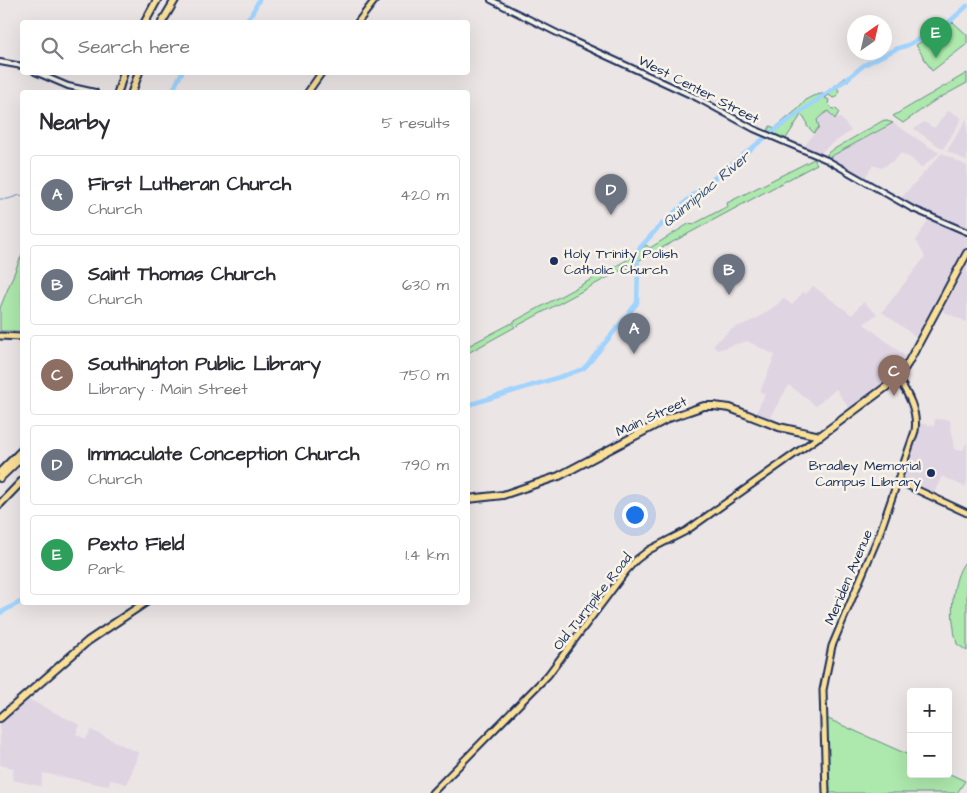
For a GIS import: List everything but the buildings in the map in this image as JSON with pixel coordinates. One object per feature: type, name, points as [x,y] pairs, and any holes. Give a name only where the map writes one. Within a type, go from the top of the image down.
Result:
[{"type":"highway","points":[[146,20],[157,0]]},
{"type":"highway","points":[[163,20],[175,0]]},
{"type":"highway","points":[[119,90],[123,75]]},
{"type":"highway","points":[[133,90],[139,75]]},
{"type":"highway","points":[[820,436],[898,378],[967,253]]},
{"type":"highway","name":"Main Street","points":[[470,498],[503,496],[559,476],[669,418],[704,406],[730,408],[779,427],[820,436]]},
{"type":"highway","points":[[0,472],[20,452]]},
{"type":"highway","points":[[0,478],[20,460]]},
{"type":"highway","points":[[2,502],[20,483]]},
{"type":"highway","points":[[2,502],[20,487]]},
{"type":"highway","points":[[0,718],[88,641],[142,605]]},
{"type":"main road","points":[[360,20],[375,0]]},
{"type":"main road","points":[[309,90],[320,75]]},
{"type":"main road","points":[[0,336],[20,337]]},
{"type":"main road","name":"Meriden Avenue","points":[[826,793],[823,690],[832,646],[879,535],[916,426],[912,404],[898,378]]},
{"type":"main road","name":"Old Turnpike Road","points":[[432,793],[548,675],[636,560],[649,550],[686,531],[820,436]]},
{"type":"main road","points":[[898,481],[967,513]]},
{"type":"street","name":"West Center Street","points":[[491,0],[567,38],[697,98],[765,134],[827,160],[895,199],[967,232]]},
{"type":"street","points":[[0,62],[20,66]]},
{"type":"street","points":[[43,75],[68,86],[86,90]]},
{"type":"shaded area","points":[[828,111],[835,119],[841,118],[851,131],[827,147],[819,155],[803,148],[819,127],[817,120]]},
{"type":"shaded area","points":[[949,111],[962,118],[943,149],[914,129],[924,122],[934,128]]},
{"type":"shaded area","points":[[967,118],[967,161],[947,151]]},
{"type":"shaded area","points":[[893,123],[939,153],[921,168],[911,158],[901,153],[895,160],[881,168],[873,165],[864,179],[828,158]]},
{"type":"shaded area","points":[[942,153],[967,166],[967,230],[912,206],[901,198]]},
{"type":"shaded area","points":[[929,219],[967,236],[967,245],[919,339],[882,312],[925,257],[916,240]]},
{"type":"shaded area","points":[[967,258],[967,322],[944,312],[942,306]]},
{"type":"shaded area","points":[[813,286],[852,315],[863,302],[877,314],[864,324],[908,358],[895,376],[850,410],[836,389],[816,406],[789,385],[768,420],[755,415],[765,394],[760,392],[775,355],[747,341],[717,350],[713,345],[732,329],[756,319],[778,304],[783,298],[792,305],[803,292],[806,294]]},
{"type":"shaded area","points":[[935,419],[950,420],[955,450],[963,450],[967,442],[967,482],[965,487],[942,476],[933,495],[901,480],[901,478],[919,423],[934,426]]},
{"type":"shaded area","points":[[26,698],[80,725],[76,734],[86,739],[91,730],[139,753],[127,784],[111,780],[108,786],[43,773],[41,786],[12,780],[14,768],[0,765],[0,722]]},
{"type":"green space","points":[[953,22],[967,35],[967,44],[932,71],[916,45]]},
{"type":"green space","points":[[967,73],[967,83],[934,101],[903,123],[893,116]]},
{"type":"green space","points":[[846,77],[849,80],[837,87],[839,91],[837,97],[833,98],[829,95],[825,98],[829,100],[828,104],[833,109],[839,112],[835,119],[828,111],[817,120],[819,127],[814,133],[807,126],[806,120],[801,115],[785,140],[767,132],[770,126],[775,128],[807,99],[825,93]]},
{"type":"green space","points":[[884,120],[893,123],[828,158],[827,154],[829,152]]},
{"type":"green space","points":[[814,159],[817,164],[645,257],[638,261],[638,264],[628,269],[627,267],[517,326],[513,322],[638,254],[637,252],[646,245],[650,248],[690,223],[692,225],[728,206],[727,203]]},
{"type":"green space","points":[[20,259],[20,331],[0,331],[0,308]]},
{"type":"green space","points":[[512,323],[515,327],[470,352],[470,345]]},
{"type":"green space","points":[[967,560],[967,651],[957,644],[952,612],[958,574]]},
{"type":"green space","points":[[826,718],[907,754],[907,778],[952,778],[952,775],[965,781],[957,793],[830,793]]},
{"type":"waterway","points":[[246,20],[259,0]]},
{"type":"waterway","name":"Quinnipiac River","points":[[470,404],[583,369],[637,303],[637,251],[693,195],[772,132],[864,65],[908,45],[948,23],[967,6]]},
{"type":"waterway","points":[[173,90],[180,75]]},
{"type":"waterway","points":[[0,199],[8,199],[20,195]]},
{"type":"waterway","name":"Quinnipiac River","points":[[0,613],[20,602]]},
{"type":"place","name":"Pexto Field","points":[[936,58]]},
{"type":"place","name":"Immaculate Conception Church","points":[[611,215]]},
{"type":"place","name":"Holy Trinity Polish Catholic Church","points":[[554,261]]},
{"type":"place","name":"Saint Thomas Church","points":[[729,295]]},
{"type":"place","name":"First Lutheran Church","points":[[634,354]]},
{"type":"place","name":"Southington Public Library","points":[[894,396]]},
{"type":"place","name":"Bradley Memorial Campus Library","points":[[931,473]]}]
